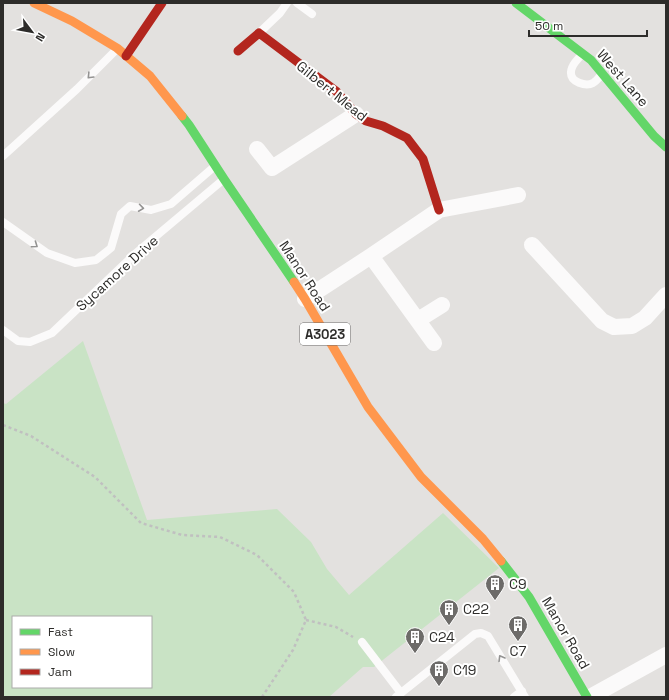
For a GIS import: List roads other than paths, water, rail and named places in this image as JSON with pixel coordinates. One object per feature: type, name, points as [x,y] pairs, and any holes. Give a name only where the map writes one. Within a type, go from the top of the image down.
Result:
[{"type":"main road","name":"Manor Road","points":[[34,3],[72,21],[117,48],[150,76],[189,125],[305,299],[368,407],[421,478],[483,539],[529,597],[587,697]]},
{"type":"main road","points":[[126,56],[162,3]]},
{"type":"main road","name":"West Lane","points":[[516,3],[583,54],[603,73],[654,136],[666,147]]},
{"type":"main road","points":[[238,51],[259,33]]},
{"type":"main road","name":"Gilbert Mead","points":[[259,33],[336,91],[356,114],[366,121],[383,126],[406,138],[423,159],[439,210]]},
{"type":"street","points":[[258,149],[272,168],[356,114]]},
{"type":"street","points":[[305,299],[439,210],[518,195]]},
{"type":"street","points":[[532,245],[602,321],[614,327],[632,326],[644,318],[666,295]]},
{"type":"street","points":[[371,256],[434,343]]},
{"type":"street","points":[[418,320],[442,305]]},
{"type":"street","points":[[590,697],[666,655]]},
{"type":"lane","points":[[259,33],[280,13],[286,3]]},
{"type":"lane","points":[[297,3],[312,14]]},
{"type":"lane","points":[[3,156],[77,89],[117,48]]},
{"type":"lane","points":[[583,54],[571,71],[571,76],[575,80],[586,84],[594,83],[603,73]]},
{"type":"lane","points":[[3,222],[47,253],[75,263],[96,260],[111,248],[120,214],[130,206],[151,210],[171,204],[215,166]]},
{"type":"lane","name":"Sycamore Drive","points":[[3,330],[18,341],[30,342],[52,333],[136,253],[224,179]]},
{"type":"lane","points":[[362,642],[398,695],[475,634],[481,633],[488,636],[524,694],[514,697]]},
{"type":"place","name":"C9","points":[[495,601]]},
{"type":"place","name":"C22","points":[[449,626]]},
{"type":"place","name":"C7","points":[[518,642]]},
{"type":"place","name":"C24","points":[[415,654]]},
{"type":"place","name":"C19","points":[[439,687]]}]
